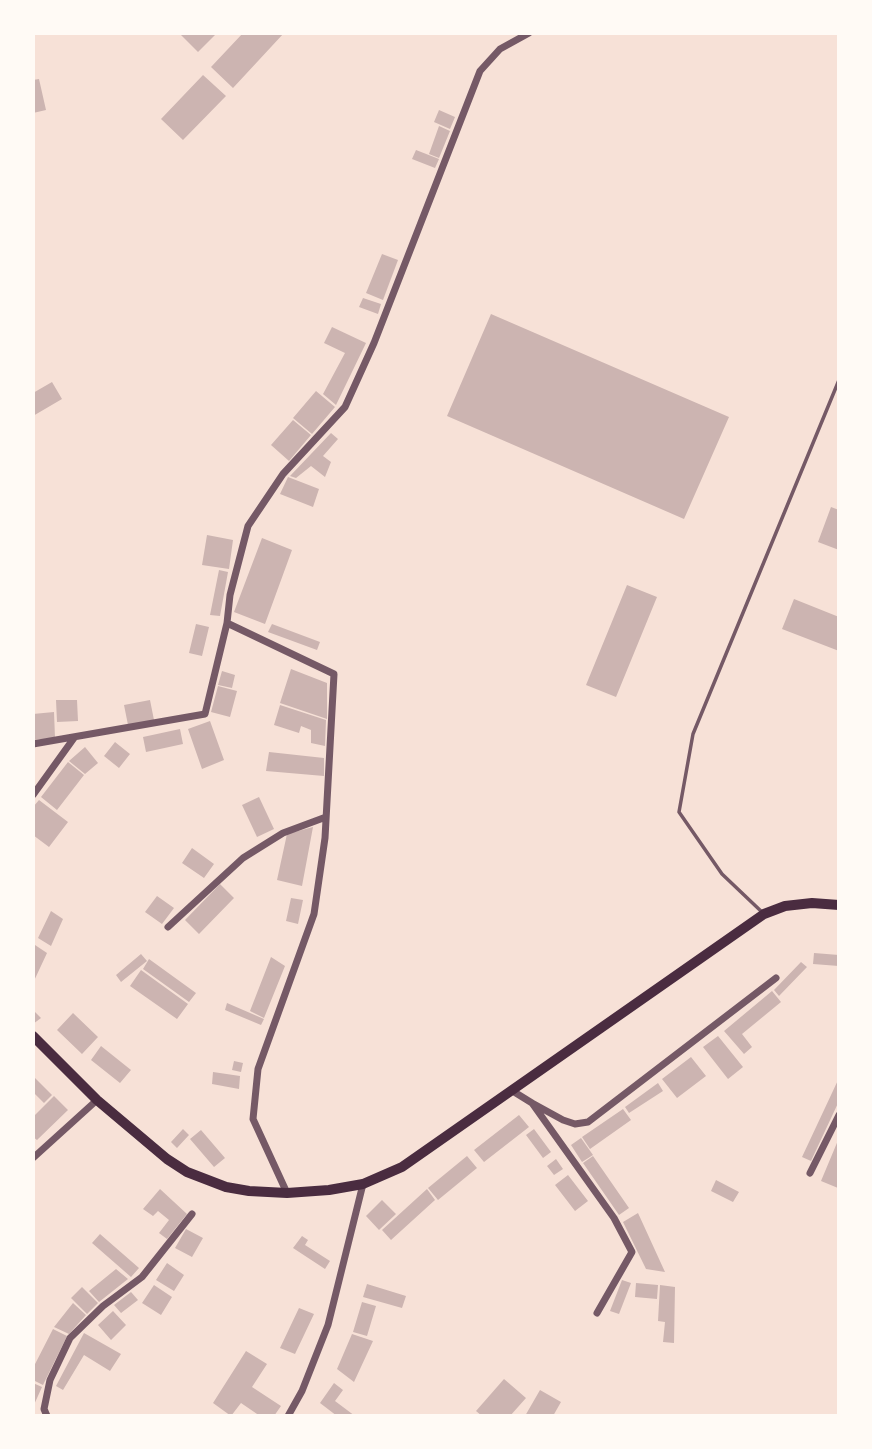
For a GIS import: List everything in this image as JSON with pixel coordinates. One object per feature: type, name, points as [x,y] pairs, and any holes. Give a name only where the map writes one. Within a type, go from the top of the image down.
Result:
[{"type":"main road","points":[[33,1036],[97,1100],[167,1159],[187,1172],[226,1187],[287,1193],[329,1190],[363,1184],[402,1167],[764,914],[785,906],[812,903],[839,905]]},
{"type":"street","points":[[33,744],[205,714],[248,526],[284,474],[345,407],[374,342],[480,71],[500,49],[529,33]]},
{"type":"street","points":[[227,623],[334,674],[326,817],[314,914],[258,1069],[253,1119],[287,1193]]},
{"type":"street","points":[[33,795],[74,738]]},
{"type":"street","points":[[168,927],[243,858],[283,832],[326,817]]},
{"type":"street","points":[[511,1090],[563,1120],[575,1124],[587,1122],[776,978]]},
{"type":"street","points":[[33,1158],[97,1100]]},
{"type":"street","points":[[531,1103],[614,1218],[632,1252],[597,1313]]},
{"type":"street","points":[[810,1173],[839,1115]]},
{"type":"street","points":[[288,1416],[302,1391],[328,1325],[363,1184]]},
{"type":"street","points":[[47,1416],[44,1409],[50,1380],[71,1338],[103,1306],[142,1277],[192,1214]]},
{"type":"lane","points":[[764,914],[722,874],[679,812],[693,734],[839,380]]},
{"type":"building","points":[[179,33],[217,33],[198,52]]},
{"type":"building","points":[[243,33],[284,33],[233,88],[211,67]]},
{"type":"building","points":[[203,75],[226,96],[183,140],[161,119]]},
{"type":"building","points":[[39,79],[46,110],[33,113],[33,80]]},
{"type":"building","points":[[439,110],[455,117],[450,129],[434,122]]},
{"type":"building","points":[[439,126],[450,131],[439,158],[429,154]]},
{"type":"building","points":[[416,150],[439,159],[435,168],[412,159]]},
{"type":"building","points":[[382,254],[398,260],[383,300],[366,293]]},
{"type":"building","points":[[363,298],[381,304],[378,314],[359,307]]},
{"type":"building","points":[[491,314],[729,417],[684,519],[447,416]]},
{"type":"building","points":[[332,327],[366,343],[336,405],[323,394],[345,353],[324,343]]},
{"type":"building","points":[[52,382],[62,399],[33,416],[33,393]]},
{"type":"building","points":[[316,391],[335,407],[312,434],[293,418]]},
{"type":"building","points":[[293,420],[311,435],[289,461],[271,445]]},
{"type":"building","points":[[331,433],[338,439],[323,456],[331,462],[325,477],[311,466],[296,478],[290,476]]},
{"type":"building","points":[[288,477],[319,489],[313,507],[280,494]]},
{"type":"building","points":[[831,507],[839,510],[839,550],[818,542]]},
{"type":"building","points":[[207,535],[233,540],[229,569],[202,565]]},
{"type":"building","points":[[262,538],[292,550],[265,624],[234,612]]},
{"type":"building","points":[[219,570],[228,572],[220,616],[210,615]]},
{"type":"building","points":[[627,585],[657,597],[616,697],[586,685]]},
{"type":"building","points":[[794,599],[839,617],[839,651],[782,629]]},
{"type":"building","points":[[196,624],[209,627],[202,656],[189,653]]},
{"type":"building","points":[[272,624],[320,642],[317,650],[268,632]]},
{"type":"building","points":[[291,669],[327,683],[327,719],[280,703]]},
{"type":"building","points":[[222,671],[235,675],[232,688],[218,685]]},
{"type":"building","points":[[218,686],[237,691],[230,717],[211,712]]},
{"type":"building","points":[[56,700],[77,700],[78,721],[57,722]]},
{"type":"building","points":[[150,700],[154,720],[128,725],[124,705]]},
{"type":"building","points":[[280,705],[326,720],[325,746],[311,743],[311,730],[301,726],[299,733],[274,725]]},
{"type":"building","points":[[54,712],[55,738],[33,740],[33,714]]},
{"type":"building","points":[[210,721],[224,760],[202,769],[188,729]]},
{"type":"building","points":[[180,729],[183,744],[146,752],[143,737]]},
{"type":"building","points":[[115,742],[130,754],[119,768],[104,756]]},
{"type":"building","points":[[85,747],[98,763],[85,774],[69,761]]},
{"type":"building","points":[[269,752],[324,758],[324,776],[266,771]]},
{"type":"building","points":[[68,762],[84,775],[57,810],[41,797]]},
{"type":"building","points":[[259,797],[274,829],[257,837],[242,805]]},
{"type":"building","points":[[39,800],[68,822],[49,847],[33,835],[33,807]]},
{"type":"building","points":[[313,827],[302,886],[277,880],[287,834]]},
{"type":"building","points":[[192,848],[214,864],[204,878],[182,863]]},
{"type":"building","points":[[220,884],[234,898],[199,934],[185,920]]},
{"type":"building","points":[[157,896],[174,908],[162,924],[145,912]]},
{"type":"building","points":[[291,898],[303,900],[298,924],[286,921]]},
{"type":"building","points":[[51,911],[63,919],[51,946],[38,938]]},
{"type":"building","points":[[35,945],[47,953],[33,983],[33,949]]},
{"type":"building","points":[[814,953],[839,955],[839,966],[813,964]]},
{"type":"building","points":[[141,954],[147,961],[121,982],[116,975]]},
{"type":"building","points":[[271,957],[285,966],[264,1018],[250,1011]]},
{"type":"building","points":[[149,959],[196,993],[189,1002],[143,969]]},
{"type":"building","points":[[801,962],[807,967],[779,996],[774,990]]},
{"type":"building","points":[[141,970],[188,1004],[177,1019],[130,986]]},
{"type":"building","points":[[772,991],[781,1002],[742,1034],[752,1047],[744,1054],[724,1031]]},
{"type":"building","points":[[227,1003],[264,1019],[261,1025],[225,1010]]},
{"type":"building","points":[[33,1010],[41,1018],[33,1024]]},
{"type":"building","points":[[73,1013],[98,1037],[82,1054],[57,1030]]},
{"type":"building","points":[[718,1036],[743,1067],[728,1079],[703,1047]]},
{"type":"building","points":[[101,1046],[131,1070],[120,1083],[91,1060]]},
{"type":"building","points":[[691,1057],[706,1076],[677,1098],[662,1079]]},
{"type":"building","points":[[234,1061],[243,1063],[241,1072],[232,1070]]},
{"type":"building","points":[[213,1072],[240,1076],[239,1089],[212,1084]]},
{"type":"building","points":[[33,1076],[52,1095],[44,1103],[33,1092]]},
{"type":"building","points":[[839,1078],[839,1101],[811,1161],[802,1157]]},
{"type":"building","points":[[658,1083],[663,1091],[629,1113],[625,1107]]},
{"type":"building","points":[[54,1096],[68,1110],[37,1140],[33,1137],[33,1117]]},
{"type":"building","points":[[623,1109],[631,1120],[590,1149],[582,1137]]},
{"type":"building","points":[[519,1115],[529,1127],[484,1162],[474,1150]]},
{"type":"building","points":[[183,1129],[189,1135],[177,1148],[171,1142]]},
{"type":"building","points":[[534,1129],[551,1152],[543,1158],[526,1135]]},
{"type":"building","points":[[201,1130],[225,1158],[214,1167],[190,1139]]},
{"type":"building","points":[[581,1138],[593,1155],[582,1162],[571,1145]]},
{"type":"building","points":[[839,1138],[839,1187],[838,1188],[821,1181]]},
{"type":"building","points":[[467,1156],[477,1168],[438,1200],[428,1188]]},
{"type":"building","points":[[593,1156],[629,1208],[619,1215],[583,1163]]},
{"type":"building","points":[[556,1159],[563,1169],[554,1175],[547,1166]]},
{"type":"building","points":[[568,1175],[588,1201],[575,1211],[555,1185]]},
{"type":"building","points":[[716,1180],[739,1192],[733,1202],[711,1191]]},
{"type":"building","points":[[160,1189],[187,1214],[167,1239],[159,1233],[169,1220],[158,1211],[153,1216],[143,1209]]},
{"type":"building","points":[[427,1189],[435,1200],[391,1240],[382,1230]]},
{"type":"building","points":[[382,1200],[396,1214],[379,1230],[366,1216]]},
{"type":"building","points":[[638,1213],[665,1272],[646,1269],[623,1222]]},
{"type":"building","points":[[186,1229],[203,1238],[192,1257],[175,1248]]},
{"type":"building","points":[[100,1234],[139,1268],[131,1277],[92,1243]]},
{"type":"building","points":[[302,1236],[308,1240],[305,1245],[330,1261],[325,1269],[293,1248]]},
{"type":"building","points":[[167,1263],[184,1275],[174,1291],[156,1280]]},
{"type":"building","points":[[116,1269],[128,1279],[99,1302],[89,1291]]},
{"type":"building","points":[[622,1280],[631,1283],[619,1314],[610,1311]]},
{"type":"building","points":[[636,1283],[658,1285],[657,1299],[635,1297]]},
{"type":"building","points":[[367,1284],[406,1296],[402,1308],[363,1297]]},
{"type":"building","points":[[154,1285],[172,1297],[161,1315],[142,1303]]},
{"type":"building","points":[[660,1285],[675,1287],[674,1343],[663,1342],[665,1322],[658,1321]]},
{"type":"building","points":[[82,1287],[98,1303],[87,1314],[71,1298]]},
{"type":"building","points":[[131,1292],[138,1300],[121,1313],[114,1305]]},
{"type":"building","points":[[362,1302],[376,1306],[367,1336],[353,1332]]},
{"type":"building","points":[[73,1303],[86,1315],[69,1334],[54,1327]]},
{"type":"building","points":[[299,1308],[314,1314],[295,1354],[280,1348]]},
{"type":"building","points":[[113,1311],[126,1325],[111,1340],[98,1325]]},
{"type":"building","points":[[53,1329],[67,1336],[43,1385],[33,1380],[33,1368]]},
{"type":"building","points":[[84,1333],[121,1354],[110,1371],[84,1355],[63,1390],[56,1386]]},
{"type":"building","points":[[352,1334],[373,1341],[354,1382],[337,1369]]},
{"type":"building","points":[[246,1351],[267,1364],[252,1387],[281,1406],[274,1416],[260,1416],[241,1403],[231,1416],[213,1403]]},
{"type":"building","points":[[504,1379],[526,1398],[510,1416],[482,1416],[476,1411]]},
{"type":"building","points":[[33,1383],[42,1387],[33,1407]]},
{"type":"building","points":[[334,1383],[343,1390],[335,1401],[355,1416],[337,1416],[320,1403]]},
{"type":"building","points":[[540,1390],[561,1402],[553,1416],[525,1416]]}]
